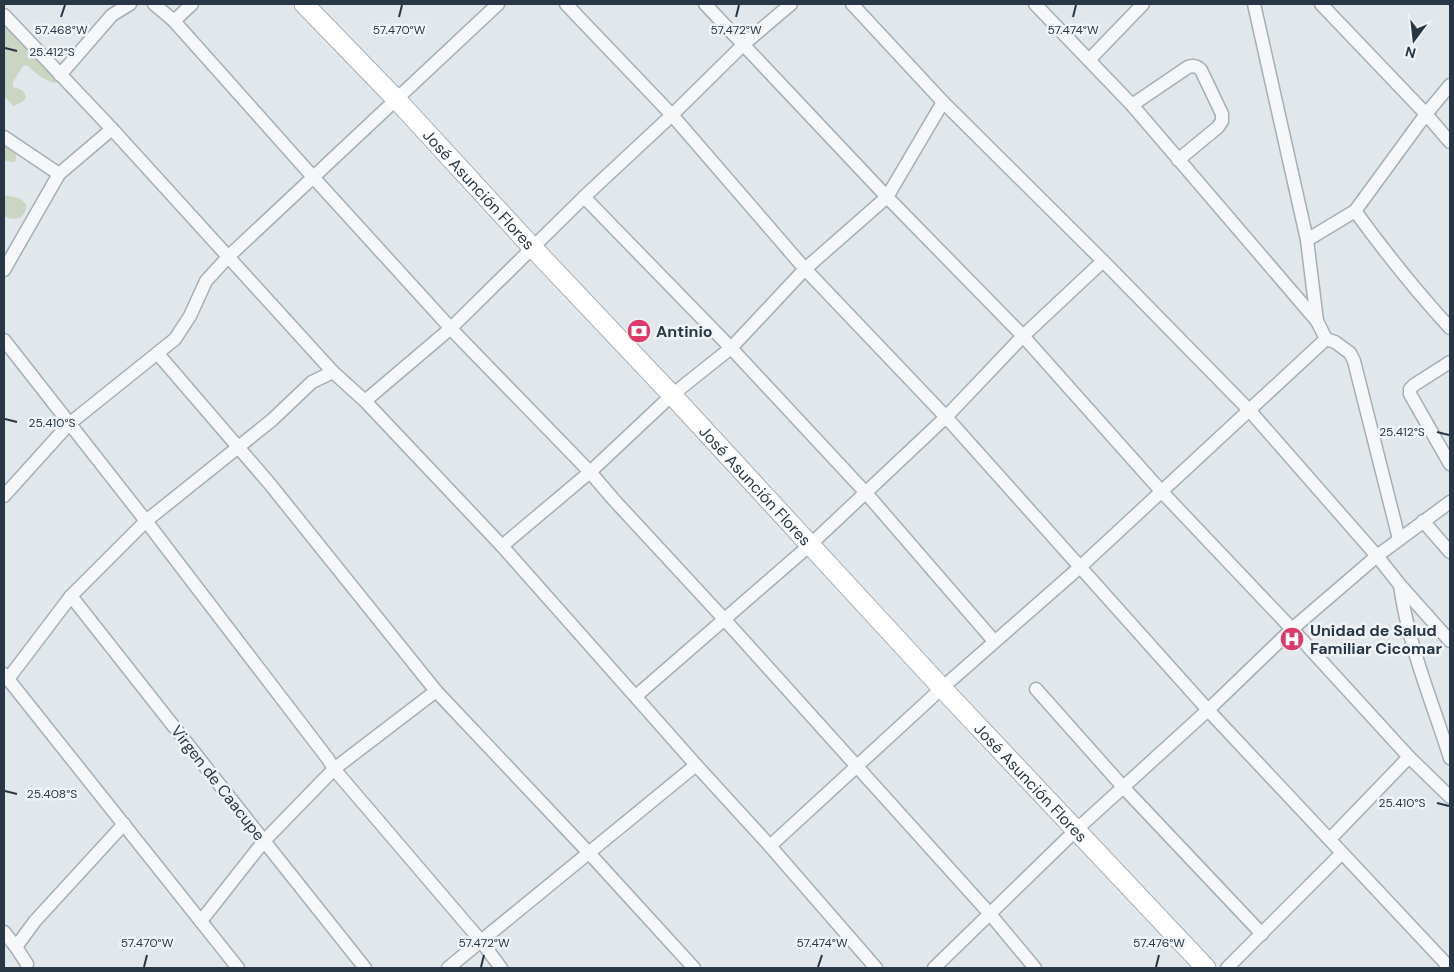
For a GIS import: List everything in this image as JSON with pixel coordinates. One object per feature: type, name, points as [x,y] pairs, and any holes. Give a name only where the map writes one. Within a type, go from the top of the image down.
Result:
[{"type":"street","points":[[60,75],[112,15],[130,4]]},
{"type":"street","points":[[154,4],[174,21],[451,328],[590,472],[990,914],[1035,968]]},
{"type":"street","points":[[174,21],[192,4]]},
{"type":"street","name":"José Asunción Flores","points":[[304,4],[397,100],[942,688],[1206,968]]},
{"type":"street","points":[[4,496],[70,424],[175,339],[190,316],[206,281],[228,257],[498,4]]},
{"type":"street","points":[[566,4],[672,115],[805,269],[946,417],[1208,710],[1450,968]]},
{"type":"street","points":[[705,4],[887,197],[1023,336],[1161,491],[1450,800]]},
{"type":"street","points":[[365,402],[451,328],[532,247],[744,44],[791,4]]},
{"type":"street","points":[[852,4],[943,102],[1104,261],[1249,410],[1450,641]]},
{"type":"street","points":[[1035,4],[1132,105],[1316,321],[1326,339],[1335,342],[1350,352],[1354,361],[1399,540]]},
{"type":"street","points":[[1089,60],[1143,4]]},
{"type":"street","points":[[1254,4],[1307,240],[1316,321]]},
{"type":"street","points":[[1321,4],[1426,114],[1450,142]]},
{"type":"street","points":[[4,15],[333,372],[365,402],[502,546],[770,846],[876,968]]},
{"type":"street","points":[[1132,105],[1188,67],[1197,66],[1201,70],[1222,114],[1222,121],[1178,160]]},
{"type":"street","points":[[1307,240],[1355,211],[1426,114],[1450,85]]},
{"type":"street","points":[[502,546],[590,472],[672,395],[731,348],[805,269],[887,197],[943,102]]},
{"type":"street","points":[[5,266],[59,174],[112,130]]},
{"type":"street","points":[[4,137],[59,174]]},
{"type":"street","points":[[584,197],[731,348],[866,493],[994,641]]},
{"type":"street","points":[[1355,211],[1382,248],[1450,328]]},
{"type":"street","points":[[636,696],[810,545],[866,493],[946,417],[1023,336],[1104,261]]},
{"type":"street","points":[[770,846],[855,766],[994,641],[1080,567],[1326,339]]},
{"type":"street","points":[[4,340],[146,521],[334,769],[502,968]]},
{"type":"street","points":[[158,354],[269,483],[436,691],[694,968]]},
{"type":"street","points":[[1450,362],[1410,389],[1410,394],[1450,464]]},
{"type":"street","points":[[238,968],[6,676],[71,596],[146,521],[272,420],[312,382],[333,372]]},
{"type":"street","points":[[934,968],[1076,830],[1208,710],[1292,629],[1377,556],[1450,502]]},
{"type":"street","points":[[1423,521],[1450,552]]},
{"type":"street","points":[[1400,585],[1402,606],[1410,638],[1450,758]]},
{"type":"street","name":"Virgen de Caacupe","points":[[71,596],[366,968]]},
{"type":"street","points":[[1036,689],[1124,788],[1262,934]]},
{"type":"street","points":[[201,921],[264,841],[334,769],[436,691]]},
{"type":"street","points":[[1330,839],[1408,757]]},
{"type":"street","points":[[448,968],[696,765]]},
{"type":"street","points":[[16,948],[35,921],[124,824]]},
{"type":"street","points":[[1227,968],[1342,853]]},
{"type":"street","points":[[4,932],[16,948],[26,967]]},
{"type":"green space","points":[[4,23],[36,59],[58,80],[55,83],[51,82],[27,65],[23,66],[13,82],[13,87],[23,91],[26,97],[22,102],[13,106],[4,96]]},
{"type":"green space","points":[[4,140],[17,153],[15,162],[4,160]]},
{"type":"green space","points":[[4,195],[19,198],[26,204],[25,213],[20,218],[12,219],[4,216]]},
{"type":"place","name":"Antinio","points":[[639,331]]},
{"type":"place","name":"Unidad de Salud Familiar Cicomar","points":[[1292,639]]}]
